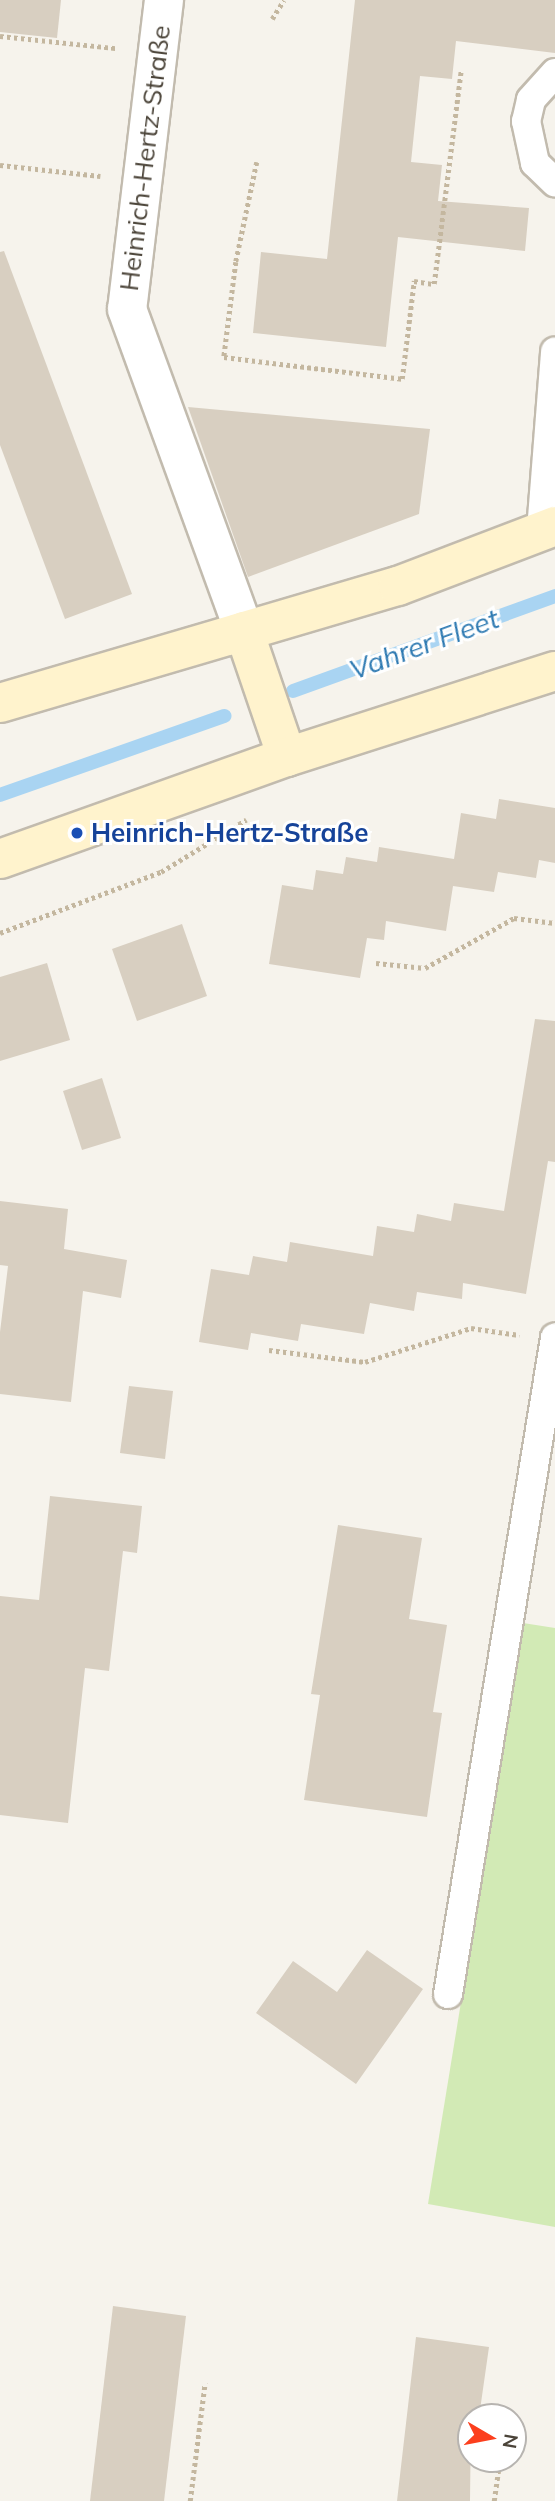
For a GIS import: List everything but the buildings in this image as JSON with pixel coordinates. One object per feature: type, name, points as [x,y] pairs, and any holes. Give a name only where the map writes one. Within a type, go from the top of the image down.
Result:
[{"type":"main road","points":[[0,703],[398,586],[548,528]]},
{"type":"main road","points":[[244,631],[288,757]]},
{"type":"main road","points":[[0,859],[288,757],[555,671]]},
{"type":"street","name":"Heinrich-Hertz-Straße","points":[[164,0],[127,309],[244,631]]},
{"type":"lane","points":[[555,73],[531,100],[526,121],[535,163],[555,182]]},
{"type":"lane","points":[[548,528],[555,352]]},
{"type":"lane","points":[[448,1994],[555,1339]]},
{"type":"path","points":[[272,19],[284,0]]},
{"type":"path","points":[[0,36],[158,53]]},
{"type":"path","points":[[257,162],[236,262],[224,357],[402,379],[414,281],[434,284],[461,70]]},
{"type":"path","points":[[0,164],[143,181]]},
{"type":"path","points":[[0,933],[161,872],[253,817]]},
{"type":"path","points":[[376,963],[425,968],[514,918],[555,923]]},
{"type":"path","points":[[269,1350],[365,1362],[471,1328],[555,1339]]},
{"type":"path","points":[[190,2501],[205,2384]]},
{"type":"path","points":[[494,2501],[498,2473]]},
{"type":"green space","points":[[523,1623],[555,1628],[555,2227],[428,2204]]},
{"type":"waterway","name":"Vahrer Fleet","points":[[293,691],[555,596]]},
{"type":"waterway","name":"Vahrer Fleet","points":[[0,795],[224,716]]},
{"type":"place","name":"Heinrich-Hertz-Straße","points":[[77,833]]}]
